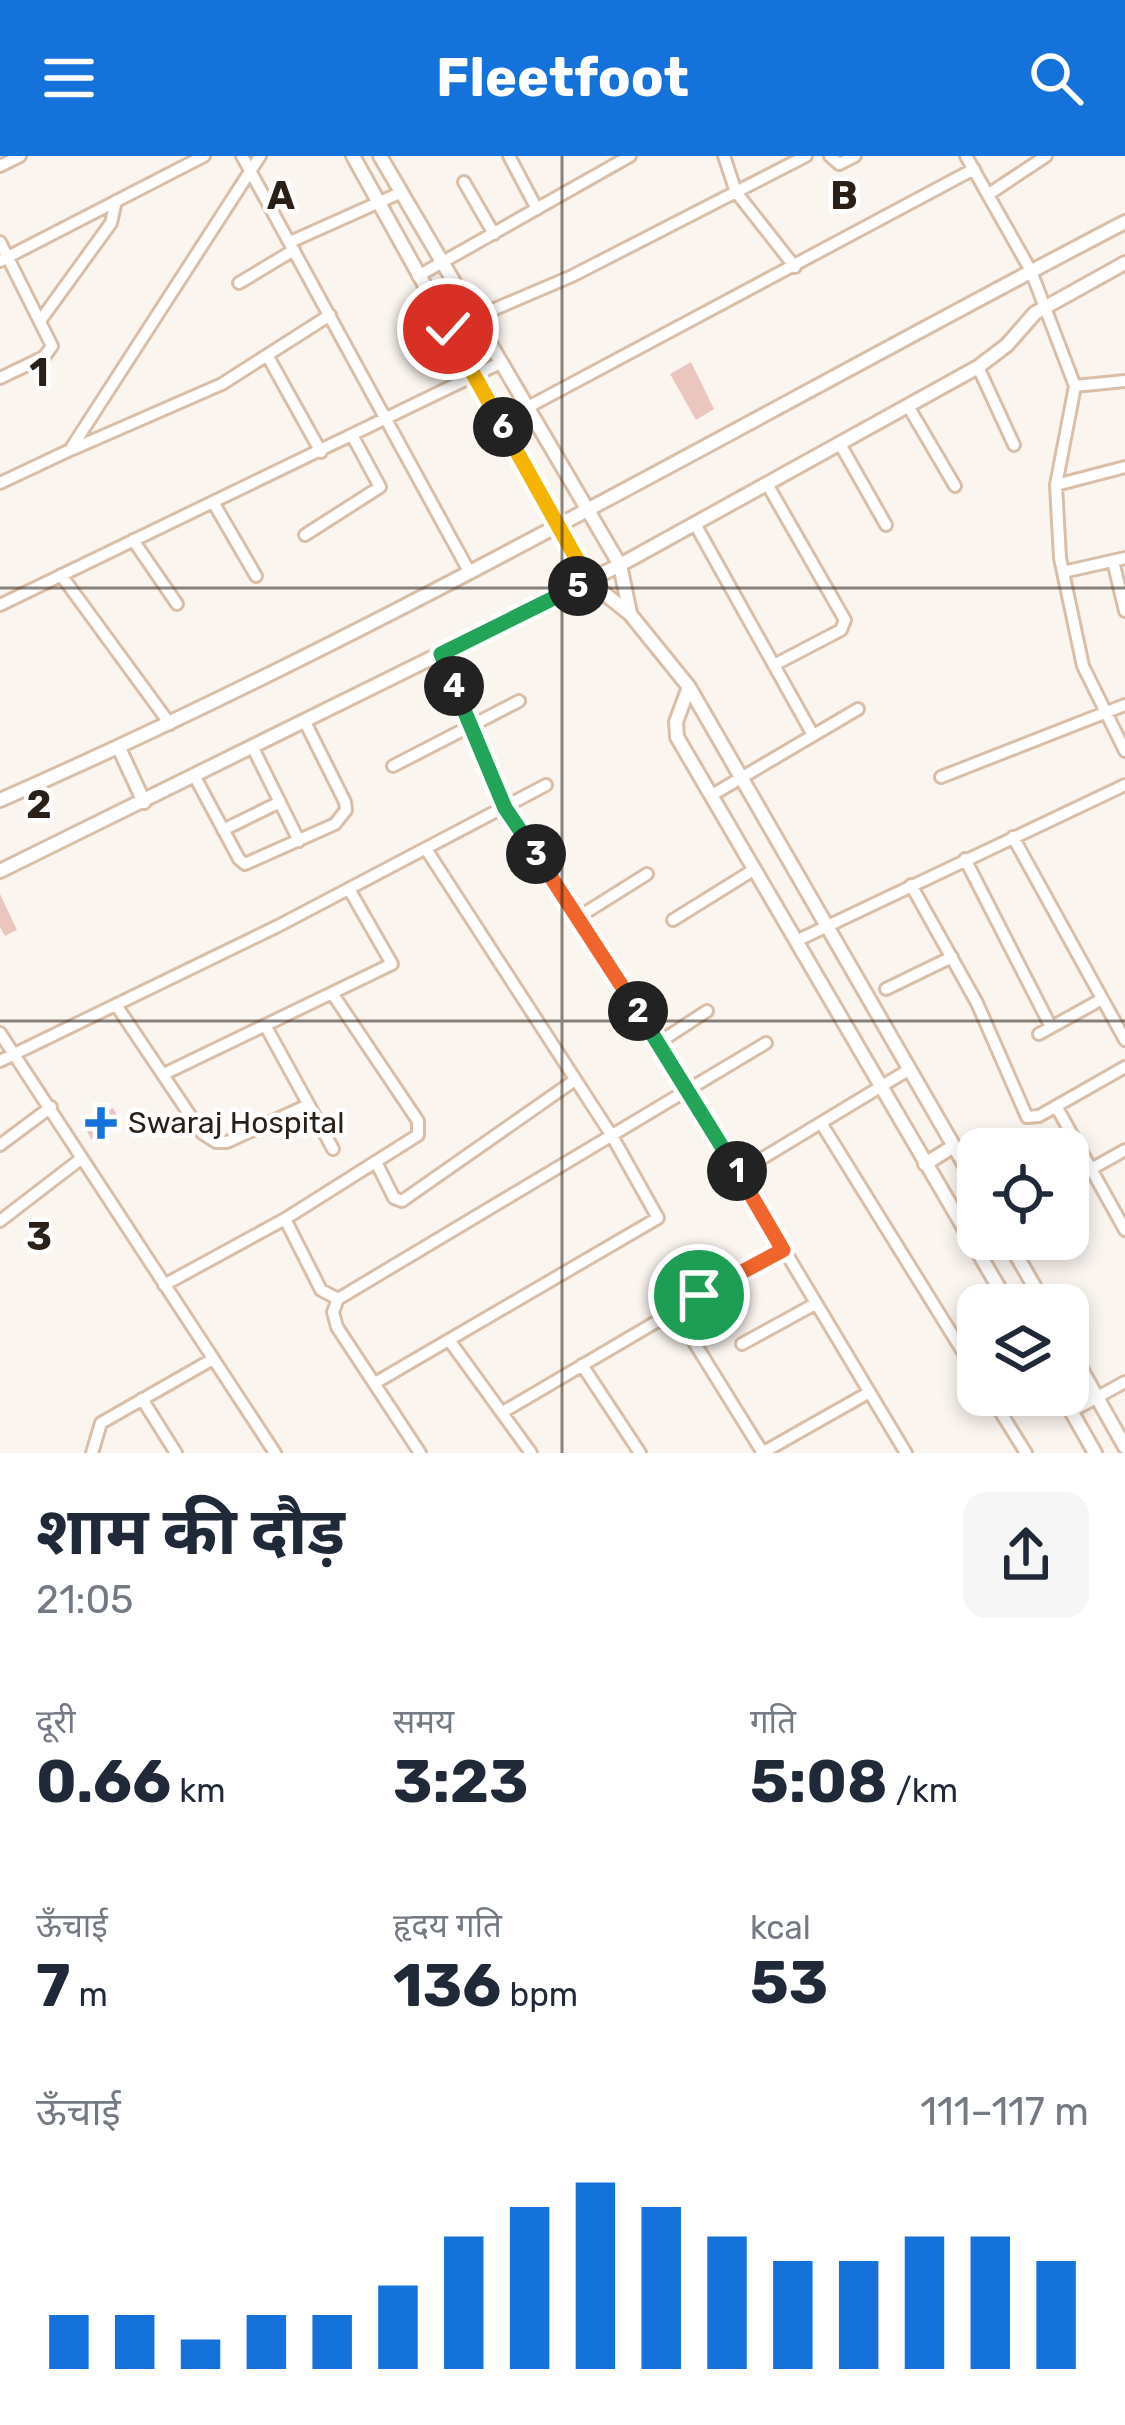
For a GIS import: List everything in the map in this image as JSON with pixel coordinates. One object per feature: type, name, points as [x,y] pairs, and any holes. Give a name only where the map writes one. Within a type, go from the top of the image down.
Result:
[{"type":"street","points":[[0,166],[20,156]]},
{"type":"street","points":[[4,259],[204,156]]},
{"type":"street","points":[[242,156],[470,573]]},
{"type":"street","points":[[70,450],[260,156]]},
{"type":"street","points":[[353,156],[589,581],[631,614],[689,687],[957,1151]]},
{"type":"street","points":[[509,156],[537,209]]},
{"type":"street","points":[[418,276],[630,156]]},
{"type":"street","points":[[724,156],[736,192],[795,267]]},
{"type":"street","points":[[448,329],[561,281],[806,156]]},
{"type":"street","points":[[830,156],[839,164],[854,156]]},
{"type":"street","points":[[966,156],[1031,271],[1075,386],[1056,484],[1063,572],[1083,666],[1125,750]]},
{"type":"street","points":[[384,157],[620,565],[631,614]]},
{"type":"street","points":[[989,194],[1039,158]]},
{"type":"street","points":[[500,422],[974,169]]},
{"type":"street","points":[[464,182],[494,234]]},
{"type":"street","points":[[238,283],[292,246],[402,192]]},
{"type":"street","points":[[40,321],[111,224],[116,201]]},
{"type":"street","points":[[0,800],[170,724],[590,512],[1125,222]]},
{"type":"street","points":[[0,242],[4,259],[51,342],[49,352],[0,378]]},
{"type":"street","points":[[0,871],[620,565],[979,367],[1045,307],[1125,263]]},
{"type":"street","points":[[0,483],[222,384],[330,315]]},
{"type":"street","points":[[267,355],[321,452]]},
{"type":"street","points":[[0,605],[500,363]]},
{"type":"street","points":[[979,367],[1014,446]]},
{"type":"street","points":[[1075,386],[1125,381]]},
{"type":"street","points":[[908,406],[955,486]]},
{"type":"street","points":[[305,535],[380,487],[352,437]]},
{"type":"street","points":[[840,444],[886,525]]},
{"type":"street","points":[[1056,484],[1125,467]]},
{"type":"street","points":[[767,484],[845,620],[841,630],[774,665]]},
{"type":"street","points":[[214,502],[256,576]]},
{"type":"street","points":[[695,524],[813,735]]},
{"type":"street","points":[[133,540],[177,604]]},
{"type":"street","points":[[1063,572],[1119,560],[1125,611]]},
{"type":"street","points":[[61,575],[170,724]]},
{"type":"street","points":[[441,654],[505,808],[689,1090],[904,1449],[886,1453]]},
{"type":"street","points":[[689,687],[679,709],[677,736],[957,1210]]},
{"type":"street","points":[[392,766],[518,701]]},
{"type":"street","points":[[941,777],[1125,705]]},
{"type":"street","points":[[712,794],[858,709]]},
{"type":"street","points":[[195,777],[245,864],[335,824],[346,810],[305,722]]},
{"type":"street","points":[[119,748],[144,802]]},
{"type":"street","points":[[253,748],[299,841]]},
{"type":"street","points":[[0,1061],[349,889],[546,784]]},
{"type":"street","points":[[796,941],[1125,785]]},
{"type":"street","points":[[223,830],[280,802]]},
{"type":"street","points":[[1013,836],[1125,1040]]},
{"type":"street","points":[[375,1383],[658,1218],[612,1136],[425,849]]},
{"type":"street","points":[[965,859],[1051,1027]]},
{"type":"street","points":[[673,920],[755,869]]},
{"type":"street","points":[[577,917],[647,874]]},
{"type":"street","points":[[911,885],[982,1015],[1024,1114],[1032,1118],[1125,1067]]},
{"type":"street","points":[[164,1074],[392,964],[349,889]]},
{"type":"street","points":[[886,989],[952,957]]},
{"type":"street","points":[[164,1285],[285,1219],[418,1135],[420,1126],[332,993]]},
{"type":"street","points":[[1039,1034],[1102,998]]},
{"type":"street","points":[[116,1005],[202,1132],[216,1142],[227,1142],[308,1105]]},
{"type":"street","points":[[658,1043],[706,1011]]},
{"type":"street","points":[[265,1025],[333,1149]]},
{"type":"street","points":[[0,1033],[275,1453]]},
{"type":"street","points":[[420,1453],[337,1327],[333,1312],[338,1299],[766,1043]]},
{"type":"street","points":[[738,1173],[910,1069]]},
{"type":"street","points":[[376,1162],[394,1198],[402,1201],[575,1080]]},
{"type":"street","points":[[1056,1106],[1125,1229]]},
{"type":"street","points":[[0,1145],[51,1107]]},
{"type":"street","points":[[821,1123],[957,1342]]},
{"type":"street","points":[[926,1164],[954,1146]]},
{"type":"street","points":[[1091,1169],[1125,1150]]},
{"type":"street","points":[[0,1221],[82,1158]]},
{"type":"street","points":[[285,1219],[321,1290],[338,1299]]},
{"type":"street","points":[[699,1295],[783,1250]]},
{"type":"street","points":[[742,1344],[815,1304]]},
{"type":"street","points":[[503,1412],[656,1322],[669,1320],[688,1334],[763,1453],[868,1393]]},
{"type":"street","points":[[449,1340],[531,1453]]},
{"type":"street","points":[[92,1453],[101,1423],[213,1359]]},
{"type":"street","points":[[582,1365],[640,1453]]},
{"type":"street","points":[[1089,1401],[1125,1382]]},
{"type":"street","points":[[1089,1383],[1125,1447]]},
{"type":"street","points":[[142,1399],[176,1453]]},
{"type":"street","points":[[1003,1416],[1026,1453]]},
{"type":"street","points":[[1075,1416],[1095,1453]]},
{"type":"building","points":[[691,362],[714,409],[696,420],[670,374]]},
{"type":"building","points":[[0,894],[17,930],[5,936],[0,927]]},
{"type":"building","points":[[113,1108],[121,1122],[91,1139],[83,1124]]},
{"type":"place","name":"Swaraj Hospital","points":[[101,1123]]},
{"type":"route","points":[[448,329],[589,581],[441,654],[505,808],[689,1090],[783,1250],[699,1295]]}]
